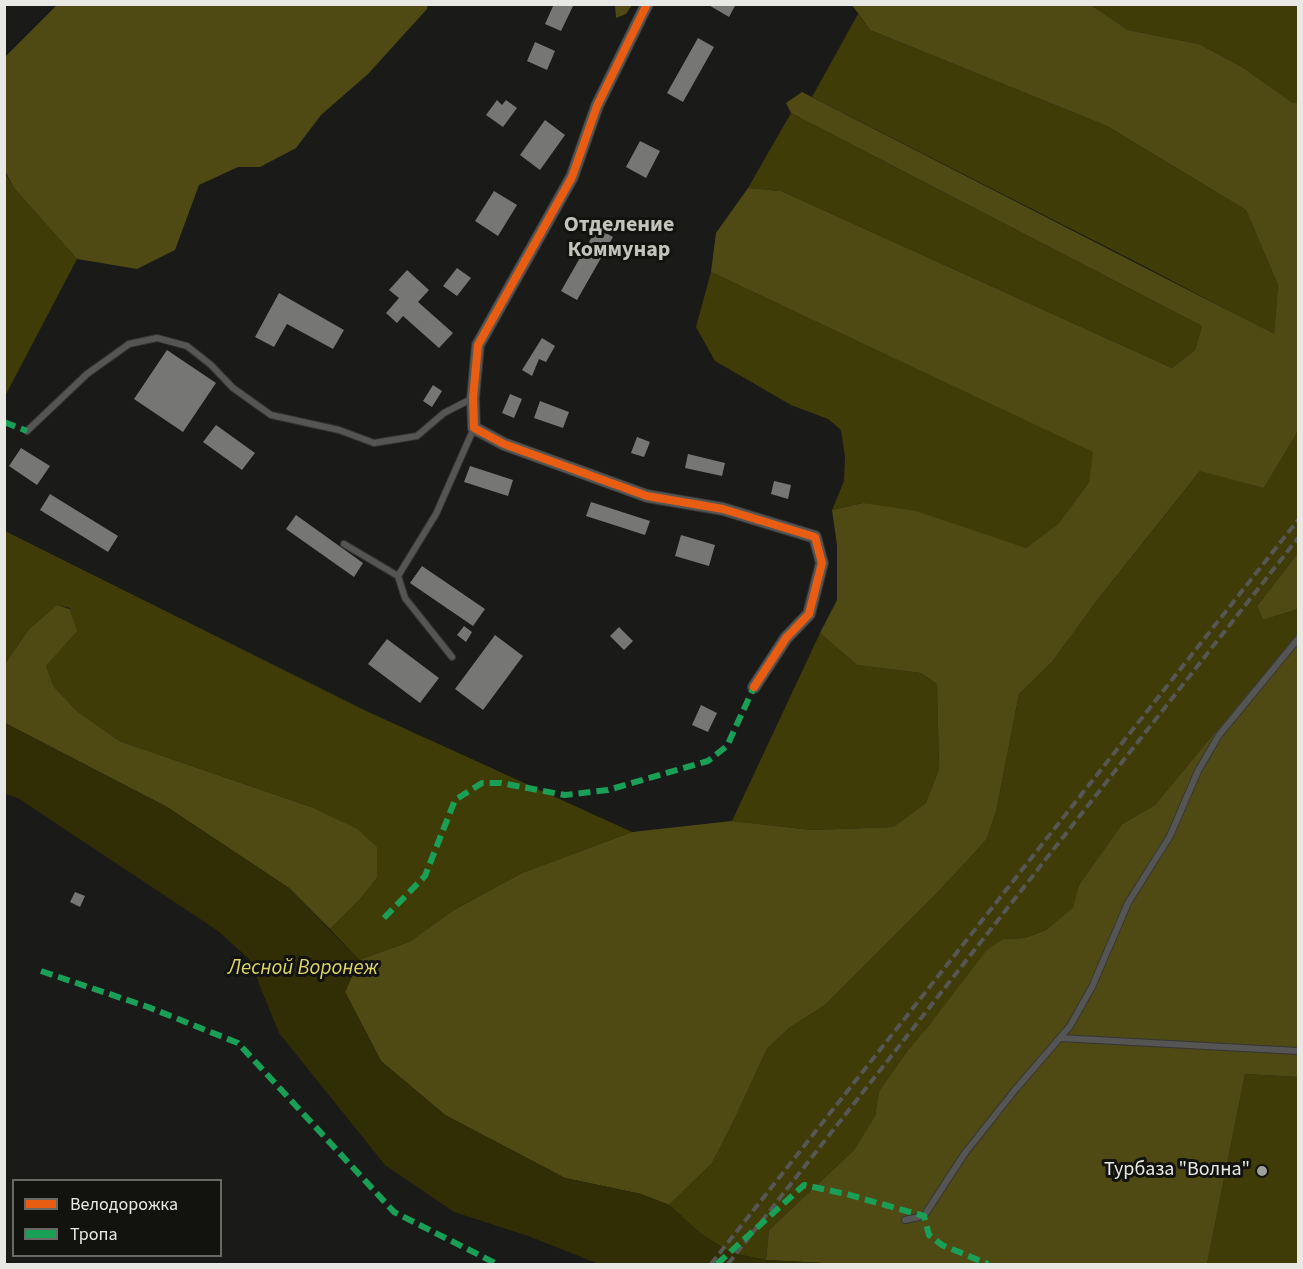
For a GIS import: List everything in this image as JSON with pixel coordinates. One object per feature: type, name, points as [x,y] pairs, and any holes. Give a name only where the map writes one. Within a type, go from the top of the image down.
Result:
[{"type":"street","points":[[647,4],[597,106],[572,177],[478,345],[473,398],[474,428],[504,444],[647,496],[723,509],[815,537],[822,563],[809,614],[786,638],[754,687]]},
{"type":"lane","points":[[27,431],[87,374],[129,345],[157,338],[187,346],[211,365],[233,388],[270,415],[339,430],[374,443],[417,436],[444,413],[473,398]]},
{"type":"lane","points":[[398,576],[436,514],[474,428]]},
{"type":"lane","points":[[344,543],[398,576],[405,598],[452,657]]},
{"type":"lane","points":[[904,1220],[924,1216],[965,1153],[1070,1026],[1092,987],[1128,903],[1170,836],[1198,771],[1219,735],[1299,639]]},
{"type":"lane","points":[[1060,1038],[1299,1051]]},
{"type":"shaded area","points":[[58,4],[428,5],[427,9],[368,74],[321,115],[296,148],[260,167],[238,167],[199,185],[175,250],[137,269],[77,259],[14,188],[5,171],[5,57]]},
{"type":"shaded area","points":[[615,4],[632,5],[626,14],[616,18]]},
{"type":"shaded area","points":[[852,5],[1091,5],[1128,30],[1199,44],[1242,67],[1293,103],[1298,103],[1298,431],[1264,488],[1200,471],[1098,599],[1052,662],[1019,694],[996,812],[986,840],[938,892],[825,1005],[789,1028],[767,1049],[712,1163],[669,1205],[641,1194],[565,1178],[445,1115],[381,1061],[345,992],[359,960],[409,942],[454,910],[522,873],[632,832],[732,821],[812,830],[893,827],[926,803],[939,769],[937,684],[921,673],[857,665],[820,633],[837,600],[837,545],[832,510],[863,503],[916,511],[1026,548],[1059,523],[1089,482],[1093,452],[711,272],[716,233],[748,188],[781,191],[1172,368],[1195,350],[1202,326],[791,113],[786,103],[802,92],[1274,334],[1278,285],[1246,210],[1107,126],[870,30]]},
{"type":"shaded area","points":[[1091,5],[1298,5],[1298,103],[1293,103],[1242,67],[1199,44],[1128,30]]},
{"type":"shaded area","points":[[858,14],[870,30],[1107,126],[1246,210],[1278,285],[1274,335],[1148,268],[812,97]]},
{"type":"shaded area","points":[[791,113],[1202,326],[1195,350],[1172,368],[781,191],[748,188]]},
{"type":"shaded area","points":[[4,171],[14,188],[77,259],[5,396]]},
{"type":"shaded area","points":[[711,272],[1094,452],[1089,482],[1059,523],[1026,548],[863,503],[832,510],[844,481],[845,457],[841,430],[828,419],[791,405],[715,361],[696,327]]},
{"type":"shaded area","points":[[1298,431],[1298,553],[1257,606],[1263,620],[1298,609],[1298,632],[1155,805],[1122,824],[1079,885],[1074,908],[1046,930],[1025,938],[1003,939],[908,1050],[879,1091],[875,1116],[854,1150],[769,1230],[766,1260],[731,1253],[701,1234],[669,1205],[712,1163],[767,1049],[789,1028],[825,1005],[938,892],[986,840],[996,812],[1019,694],[1052,662],[1098,599],[1201,470],[1264,488]]},
{"type":"shaded area","points":[[5,531],[364,710],[632,832],[522,873],[454,910],[409,942],[359,960],[330,929],[377,878],[311,807],[119,741],[77,711],[54,687],[46,666],[76,631],[70,608],[57,605],[29,629],[5,664]]},
{"type":"shaded area","points":[[1298,553],[1298,609],[1263,620],[1257,606]]},
{"type":"shaded area","points":[[57,605],[70,609],[77,631],[46,666],[54,687],[77,711],[119,741],[311,807],[357,829],[377,847],[377,878],[330,929],[289,888],[167,807],[5,723],[5,664],[29,629]]},
{"type":"shaded area","points":[[1298,632],[1298,1077],[1245,1074],[1207,1264],[825,1264],[766,1260],[769,1230],[854,1150],[875,1116],[879,1091],[908,1050],[986,951],[1003,939],[1025,938],[1046,930],[1073,908],[1079,885],[1122,824],[1155,805]]},
{"type":"shaded area","points":[[820,633],[857,665],[921,673],[937,684],[939,769],[926,803],[893,827],[812,830],[732,821]]},
{"type":"shaded area","name":"Турбаза \"Волна\"","points":[[1245,1074],[1298,1077],[1298,1264],[1207,1264]]},
{"type":"water","name":"Лесной Воронеж","points":[[5,723],[167,807],[289,888],[359,960],[345,992],[381,1061],[445,1115],[565,1178],[641,1194],[669,1205],[701,1234],[731,1253],[766,1260],[825,1264],[599,1264],[528,1236],[454,1212],[385,1165],[279,1033],[249,959],[218,931],[18,798],[5,794]]},
{"type":"building","points":[[554,4],[574,4],[561,31],[545,24]]},
{"type":"building","points":[[707,4],[736,4],[729,17]]},
{"type":"building","points":[[698,38],[714,47],[683,102],[667,93]]},
{"type":"building","points":[[535,42],[555,51],[547,70],[527,61]]},
{"type":"building","points":[[497,100],[502,105],[506,100],[517,108],[503,127],[486,115]]},
{"type":"building","points":[[545,120],[565,135],[540,170],[520,155]]},
{"type":"building","points":[[640,141],[660,151],[646,178],[626,167]]},
{"type":"building","points":[[494,191],[517,205],[498,236],[475,221]]},
{"type":"building","points":[[597,228],[613,237],[577,300],[561,291]]},
{"type":"building","points":[[457,268],[471,278],[457,296],[443,286]]},
{"type":"building","points":[[407,270],[429,290],[418,302],[453,333],[439,348],[403,316],[397,323],[386,313],[399,298],[389,290]]},
{"type":"building","points":[[279,293],[344,330],[333,349],[287,324],[274,347],[255,337]]},
{"type":"building","points":[[542,338],[555,346],[546,362],[539,359],[532,376],[522,370]]},
{"type":"building","points":[[167,350],[216,383],[183,432],[134,399]]},
{"type":"building","points":[[433,385],[442,391],[432,407],[423,401]]},
{"type":"building","points":[[510,394],[522,399],[514,418],[502,413]]},
{"type":"building","points":[[540,401],[569,412],[563,428],[534,418]]},
{"type":"building","points":[[216,425],[255,453],[242,470],[203,442]]},
{"type":"building","points":[[637,437],[650,442],[644,457],[631,453]]},
{"type":"building","points":[[21,448],[50,466],[37,485],[9,466]]},
{"type":"building","points":[[688,454],[725,463],[722,476],[685,468]]},
{"type":"building","points":[[470,466],[513,480],[508,496],[464,482]]},
{"type":"building","points":[[774,481],[791,485],[788,499],[771,494]]},
{"type":"building","points":[[50,494],[118,536],[108,552],[40,510]]},
{"type":"building","points":[[591,502],[650,521],[645,535],[586,516]]},
{"type":"building","points":[[296,515],[363,563],[354,577],[286,529]]},
{"type":"building","points":[[681,535],[715,545],[709,566],[675,556]]},
{"type":"building","points":[[422,566],[485,609],[473,626],[410,583]]},
{"type":"building","points":[[464,626],[472,632],[466,642],[457,635]]},
{"type":"building","points":[[619,627],[633,641],[624,650],[610,636]]},
{"type":"building","points":[[495,635],[523,656],[483,710],[455,689]]},
{"type":"building","points":[[387,639],[439,678],[420,703],[368,664]]},
{"type":"building","points":[[701,705],[717,713],[708,732],[692,725]]},
{"type":"building","points":[[75,892],[85,896],[80,907],[70,902]]},
{"type":"railway","points":[[711,1264],[1298,520]]},
{"type":"railway","points":[[728,1264],[1298,538]]},
{"type":"marked path","points":[[4,422],[27,431]]},
{"type":"marked path","points":[[384,918],[425,876],[455,800],[482,783],[501,783],[565,795],[608,790],[708,761],[727,746],[754,687]]},
{"type":"marked path","points":[[41,971],[148,1007],[238,1043],[394,1212],[497,1264]]},
{"type":"marked path","points":[[717,1264],[804,1185],[924,1216],[929,1235],[942,1245],[988,1264]]},
{"type":"cycle path","points":[[647,4],[597,106],[572,177],[478,345],[473,398],[474,428],[504,444],[647,496],[723,509],[815,537],[822,563],[809,614],[786,638],[754,687]]},
{"type":"place","name":"Турбаза \"Волна\"","points":[[1262,1171]]},
{"type":"district","name":"Отделение Коммунар","points":[[619,238]]}]
